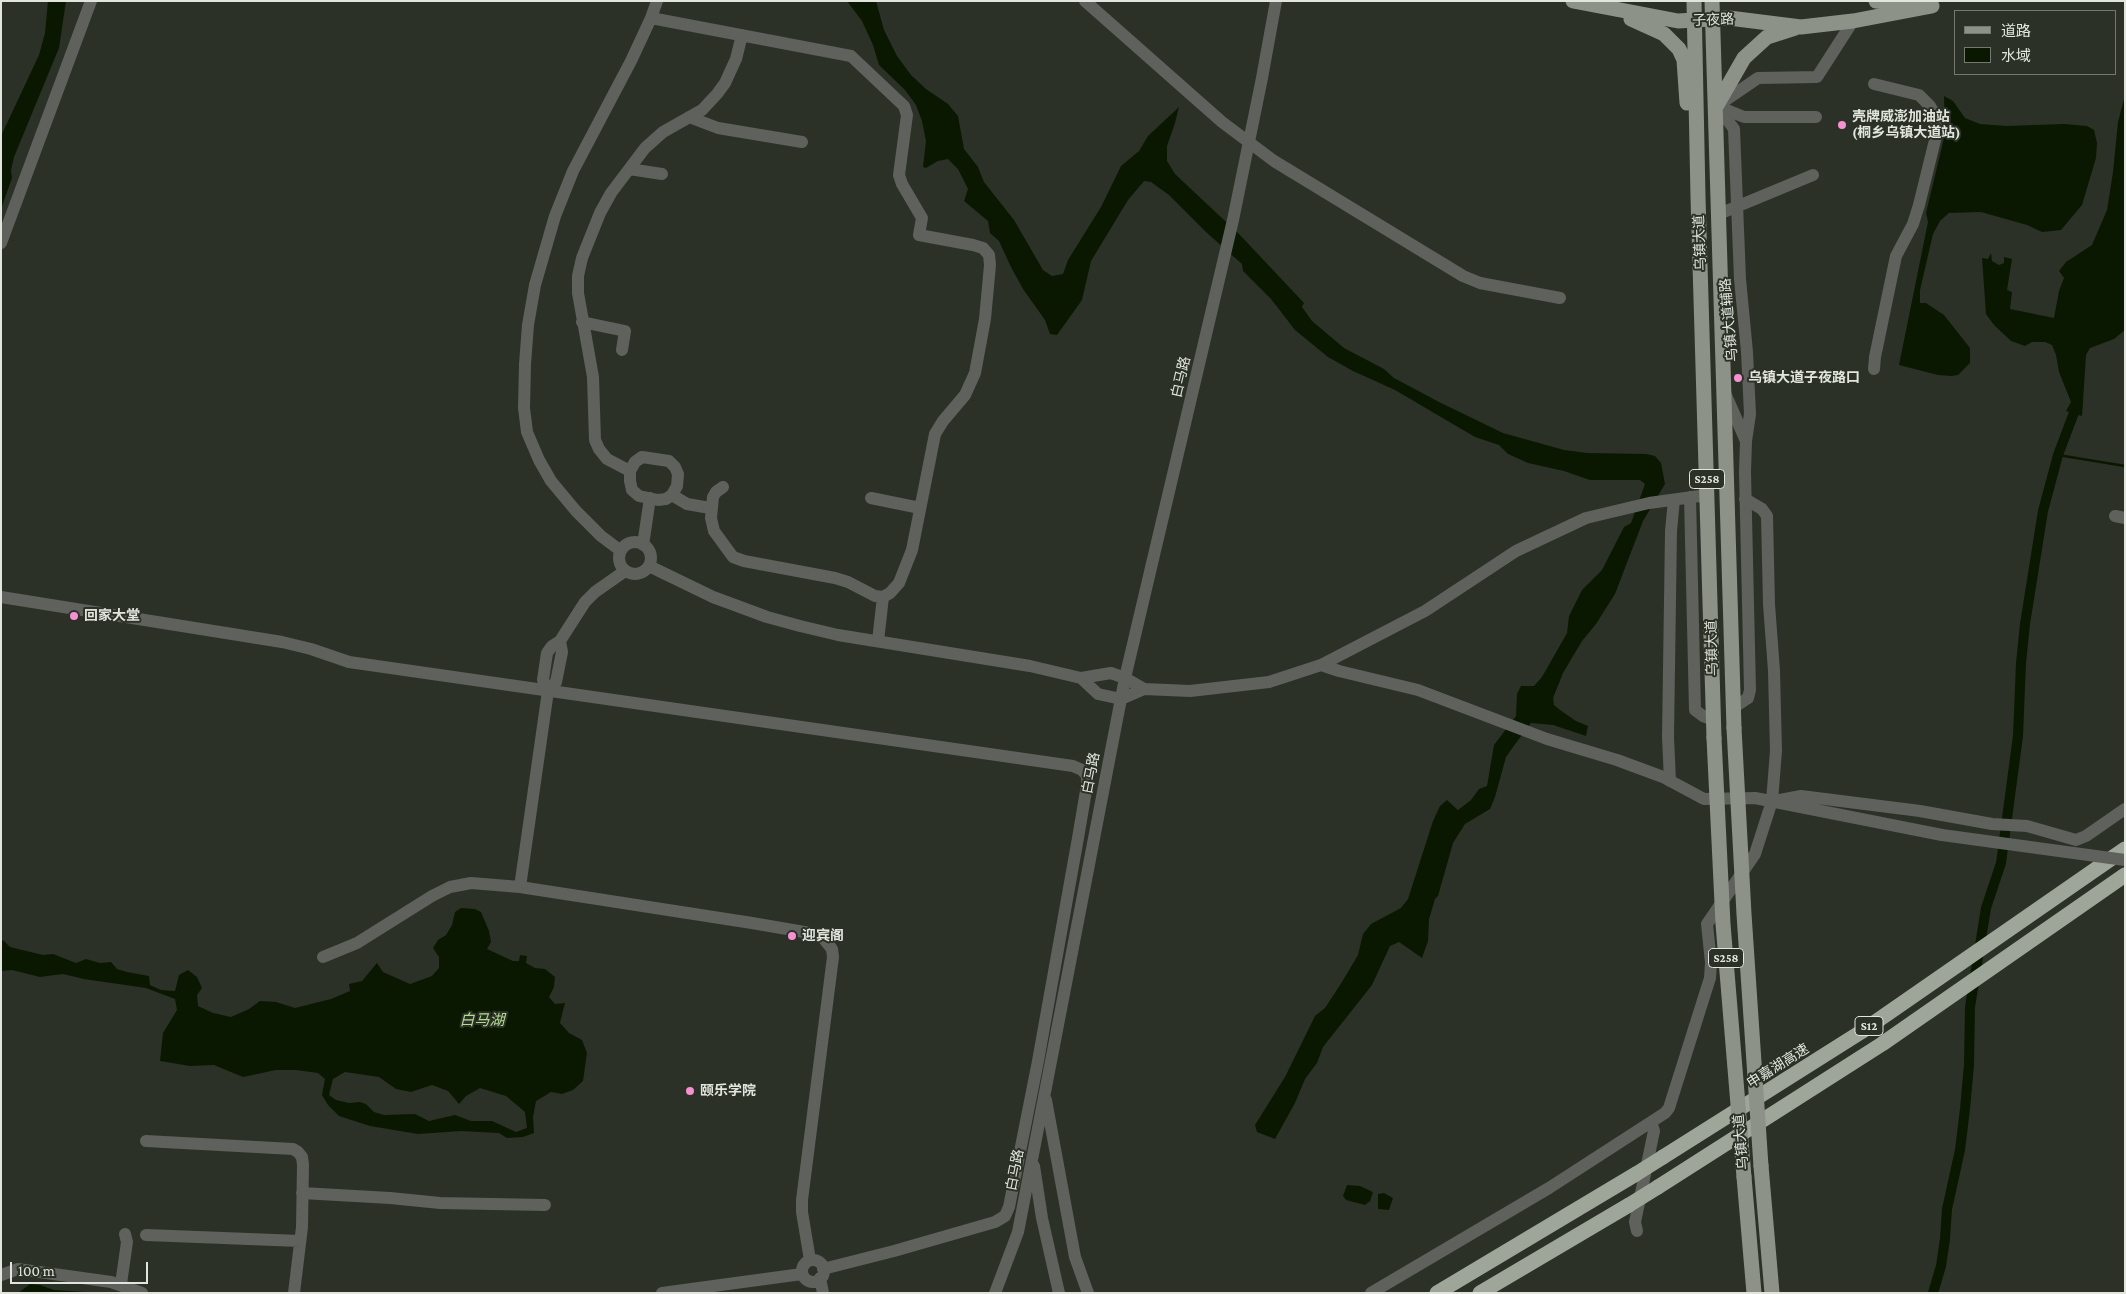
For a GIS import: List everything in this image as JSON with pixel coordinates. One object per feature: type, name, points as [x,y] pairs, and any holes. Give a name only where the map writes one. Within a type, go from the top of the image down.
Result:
[{"type":"highway","name":"申嘉湖高速","points":[[1438,1293],[1636,1174],[1823,1057],[2125,848]]},
{"type":"highway","name":"S12","points":[[1486,1289],[1629,1204],[1834,1075],[1948,999],[2125,875]]},
{"type":"main road","name":"子夜路","points":[[1573,1],[1678,21],[1714,18],[1742,19],[1802,26],[1853,21],[1932,6],[1876,1]]},
{"type":"main road","name":"乌镇大道","points":[[1694,1],[1714,738],[1723,924],[1754,1293]]},
{"type":"main road","name":"乌镇大道","points":[[1712,1],[1717,106],[1733,708],[1744,924],[1772,1293]]},
{"type":"main road","points":[[1604,8],[1664,34],[1679,50],[1684,60],[1690,191],[1692,206],[1699,220]]},
{"type":"main road","points":[[1717,106],[1736,68],[1756,46],[1767,37],[1802,26]]},
{"type":"main road","points":[[1700,263],[1720,263]]},
{"type":"street","points":[[1,243],[91,1]]},
{"type":"street","points":[[621,551],[576,511],[551,481],[539,460],[527,432],[524,408],[525,364],[528,325],[535,285],[555,216],[573,170],[651,18],[657,1]]},
{"type":"street","points":[[1085,1],[1222,122],[1274,161],[1463,276],[1480,283],[1560,298]]},
{"type":"street","name":"白马路","points":[[995,1293],[1018,1232],[1125,678],[1233,220],[1276,1]]},
{"type":"street","points":[[651,18],[852,56],[904,106],[907,116],[899,175],[922,218],[918,235],[973,245],[983,248],[989,255],[990,265],[985,319],[975,373],[965,395],[943,421],[935,434],[912,550],[899,583],[890,593],[883,597],[875,596],[848,582],[835,578],[744,561],[733,557],[714,531],[710,508],[716,492],[723,487]]},
{"type":"street","points":[[1717,106],[1758,78],[1817,77],[1853,21]]},
{"type":"street","points":[[630,471],[607,459],[595,440],[593,377],[578,293],[578,276],[582,258],[600,213],[628,169],[645,148],[663,132],[702,110],[726,83],[736,59],[742,35]]},
{"type":"street","points":[[1874,84],[1919,95],[1930,106],[1936,116],[1937,132],[1919,206],[1913,224],[1896,256],[1874,369]]},
{"type":"street","points":[[1717,106],[1744,117],[1816,117]]},
{"type":"street","name":"乌镇大道辅路","points":[[1717,106],[1734,129],[1740,279],[1747,352],[1750,414],[1746,442],[1750,690],[1748,698],[1733,708]]},
{"type":"street","points":[[689,116],[718,128],[802,142]]},
{"type":"street","points":[[628,169],[662,174]]},
{"type":"street","points":[[1719,214],[1813,175]]},
{"type":"street","points":[[582,322],[625,331],[622,350]]},
{"type":"street","points":[[1724,390],[1746,442]]},
{"type":"street","points":[[642,457],[669,461],[675,467],[678,474],[677,486],[672,495],[666,499],[650,498],[639,496],[632,490],[630,471],[635,462],[642,457]]},
{"type":"street","points":[[672,495],[687,504],[710,508]]},
{"type":"street","points":[[1081,678],[1098,694],[1121,699],[1144,689],[1190,691],[1269,682],[1321,665],[1425,611],[1516,551],[1586,518],[1629,507],[1707,495]]},
{"type":"street","points":[[643,545],[650,498]]},
{"type":"street","points":[[871,498],[920,508]]},
{"type":"street","points":[[1690,498],[1695,710],[1703,716],[1714,720]]},
{"type":"street","points":[[1371,1293],[1541,1192],[1652,1122],[1669,1108],[1708,986],[1711,963],[1707,931],[1708,919],[1755,854],[1772,801],[1776,751],[1767,516],[1762,509],[1746,499]]},
{"type":"street","points":[[1670,781],[1668,764],[1672,500]]},
{"type":"street","points":[[629,544],[643,545],[650,552],[651,562],[649,566],[641,573],[636,574],[625,571],[620,562],[621,551],[629,544]]},
{"type":"street","points":[[649,566],[714,597],[767,617],[838,635],[1030,666],[1081,678],[1111,673],[1125,678],[1144,689]]},
{"type":"street","points":[[520,888],[548,691],[543,680],[546,653],[552,646],[560,642],[585,602],[595,592],[625,571]]},
{"type":"street","points":[[1,597],[282,642],[311,649],[349,662],[1073,766],[1082,770],[1087,776],[1078,838],[1038,1061],[1009,1207],[1005,1216],[995,1222],[894,1251],[814,1279],[662,1293]]},
{"type":"street","points":[[878,641],[883,597]]},
{"type":"street","points":[[548,691],[556,682],[562,652],[560,642]]},
{"type":"street","points":[[545,665],[558,667]]},
{"type":"street","points":[[1321,665],[1418,690],[1547,739],[1617,760],[1670,781],[1704,799],[1756,798],[1942,835],[2125,860]]},
{"type":"street","points":[[1772,801],[1801,796],[1920,811],[1995,824],[2020,826],[2076,840],[2086,836],[2125,809]]},
{"type":"street","points":[[323,957],[356,943],[417,904],[450,887],[476,883],[520,888],[816,934],[828,942],[833,957],[802,1200],[802,1212],[810,1260],[817,1261],[814,1279],[823,1293]]},
{"type":"street","points":[[1045,1095],[1074,1257],[1088,1293]]},
{"type":"street","points":[[1636,1231],[1635,1222],[1654,1130],[1652,1122]]},
{"type":"street","points":[[146,1141],[292,1149],[302,1157],[300,1241],[294,1293]]},
{"type":"street","points":[[1033,1156],[1042,1218],[1059,1293]]},
{"type":"street","points":[[302,1193],[440,1203],[545,1205]]},
{"type":"street","points":[[121,1284],[127,1242],[125,1234]]},
{"type":"street","points":[[146,1235],[300,1241]]},
{"type":"street","points":[[1,1275],[18,1269],[121,1284],[142,1293]]},
{"type":"water","points":[[48,1],[66,1],[59,48],[14,157],[11,170],[12,178],[1,209],[1,136],[39,55],[45,33]]},
{"type":"water","points":[[847,1],[876,1],[884,30],[897,56],[911,75],[926,89],[948,104],[958,116],[964,149],[978,167],[984,182],[1014,220],[1043,270],[1052,276],[1063,274],[1068,260],[1101,207],[1121,166],[1139,151],[1148,136],[1179,107],[1167,146],[1167,161],[1175,174],[1240,235],[1304,303],[1302,307],[1312,321],[1344,348],[1384,369],[1394,378],[1503,433],[1564,450],[1587,453],[1646,454],[1655,456],[1661,463],[1665,484],[1643,521],[1615,594],[1596,624],[1582,641],[1563,673],[1553,698],[1554,705],[1560,710],[1576,721],[1588,726],[1586,736],[1553,725],[1531,723],[1506,757],[1490,809],[1465,824],[1453,843],[1438,896],[1435,899],[1429,919],[1428,941],[1422,958],[1399,942],[1390,946],[1372,985],[1323,1047],[1317,1063],[1305,1079],[1295,1103],[1275,1139],[1257,1132],[1255,1125],[1285,1077],[1315,1016],[1325,1008],[1358,955],[1363,934],[1371,924],[1401,908],[1408,899],[1433,821],[1440,806],[1447,800],[1458,810],[1471,800],[1479,789],[1487,786],[1494,745],[1516,716],[1517,694],[1521,686],[1534,686],[1542,677],[1567,633],[1569,616],[1582,590],[1602,570],[1624,527],[1631,523],[1645,484],[1640,480],[1590,480],[1564,471],[1528,463],[1508,454],[1499,445],[1475,437],[1395,390],[1353,371],[1328,357],[1295,330],[1271,299],[1243,271],[1242,264],[1207,233],[1169,195],[1151,182],[1144,181],[1128,200],[1091,261],[1082,300],[1057,335],[1050,334],[1045,320],[1023,289],[999,241],[990,233],[988,221],[964,201],[968,189],[958,169],[948,159],[938,161],[926,168],[923,167],[926,141],[916,105],[905,90],[879,65],[873,45],[862,21]]},
{"type":"water","points":[[2125,95],[2125,330],[2114,339],[2090,348],[2086,355],[2082,416],[2066,411],[2071,402],[2059,372],[2052,345],[2045,342],[2032,342],[2025,346],[2011,341],[1994,325],[1986,314],[1982,258],[1988,259],[1991,253],[1992,261],[1999,265],[2004,263],[2004,257],[2012,259],[2007,290],[2012,292],[2010,309],[2054,318],[2059,291],[2064,278],[2059,271],[2066,262],[2092,245],[2107,210],[2118,122]]},
{"type":"water","points":[[1944,96],[1953,101],[1965,118],[1980,124],[2007,126],[2064,124],[2087,126],[2094,130],[2097,143],[2096,158],[2082,205],[2061,230],[2042,232],[2027,225],[1981,212],[1949,213],[1940,221],[1933,234],[1920,290],[1920,303],[1926,303],[1944,315],[1970,348],[1970,363],[1958,375],[1951,376],[1938,375],[1899,365],[1928,222],[1926,213],[1945,134]]},
{"type":"water","name":"白马湖","points":[[461,908],[475,909],[481,912],[489,931],[491,942],[487,949],[513,961],[519,961],[520,955],[527,956],[526,963],[535,968],[545,969],[555,977],[554,987],[549,997],[555,1004],[565,1003],[560,1023],[569,1033],[582,1040],[587,1053],[583,1081],[573,1090],[562,1094],[551,1092],[536,1101],[533,1117],[534,1133],[523,1137],[507,1138],[499,1133],[461,1131],[418,1134],[370,1126],[339,1116],[328,1105],[322,1095],[325,1079],[318,1073],[276,1070],[243,1077],[214,1065],[190,1066],[160,1061],[163,1033],[177,1010],[175,999],[146,988],[63,974],[40,977],[12,970],[1,971],[1,942],[3,940],[10,947],[43,955],[53,954],[76,963],[86,959],[100,963],[111,962],[117,969],[149,976],[150,985],[161,990],[175,991],[179,975],[188,970],[197,977],[202,988],[197,995],[198,1006],[213,1013],[231,1017],[249,1009],[260,1001],[276,1002],[295,1008],[331,999],[350,991],[349,984],[362,981],[377,963],[383,972],[410,984],[432,976],[439,968],[439,957],[433,948],[438,940],[446,935],[452,925],[455,912]],"holes":[[[345,1072],[379,1077],[396,1089],[411,1092],[432,1085],[448,1091],[459,1104],[466,1096],[480,1088],[506,1096],[525,1112],[527,1128],[516,1132],[492,1121],[471,1121],[455,1115],[429,1121],[415,1114],[384,1115],[374,1112],[366,1104],[336,1100],[329,1095],[333,1079]]]},
{"type":"water","points":[[1347,1185],[1360,1186],[1373,1192],[1370,1201],[1365,1205],[1346,1200],[1343,1196]]},
{"type":"water","points":[[1384,1193],[1393,1198],[1389,1210],[1378,1209],[1378,1194]]},
{"type":"water","points":[[30,1284],[54,1290],[101,1293],[18,1293]]},
{"type":"waterway","points":[[1933,1293],[1941,1266],[1947,1209],[1960,1150],[1969,1065],[1970,1007],[1986,908],[2001,863],[2018,736],[2021,663],[2025,624],[2043,511],[2058,455],[2078,402]]},
{"type":"waterway","points":[[2058,455],[2125,466]]},
{"type":"place","name":"壳牌威澎加油站 (桐乡乌镇大道站)","points":[[1842,125]]},
{"type":"place","name":"乌镇大道子夜路口","points":[[1738,378]]},
{"type":"place","name":"回家大堂","points":[[74,616]]},
{"type":"place","name":"迎宾阁","points":[[792,936]]},
{"type":"place","name":"颐乐学院","points":[[690,1091]]}]
